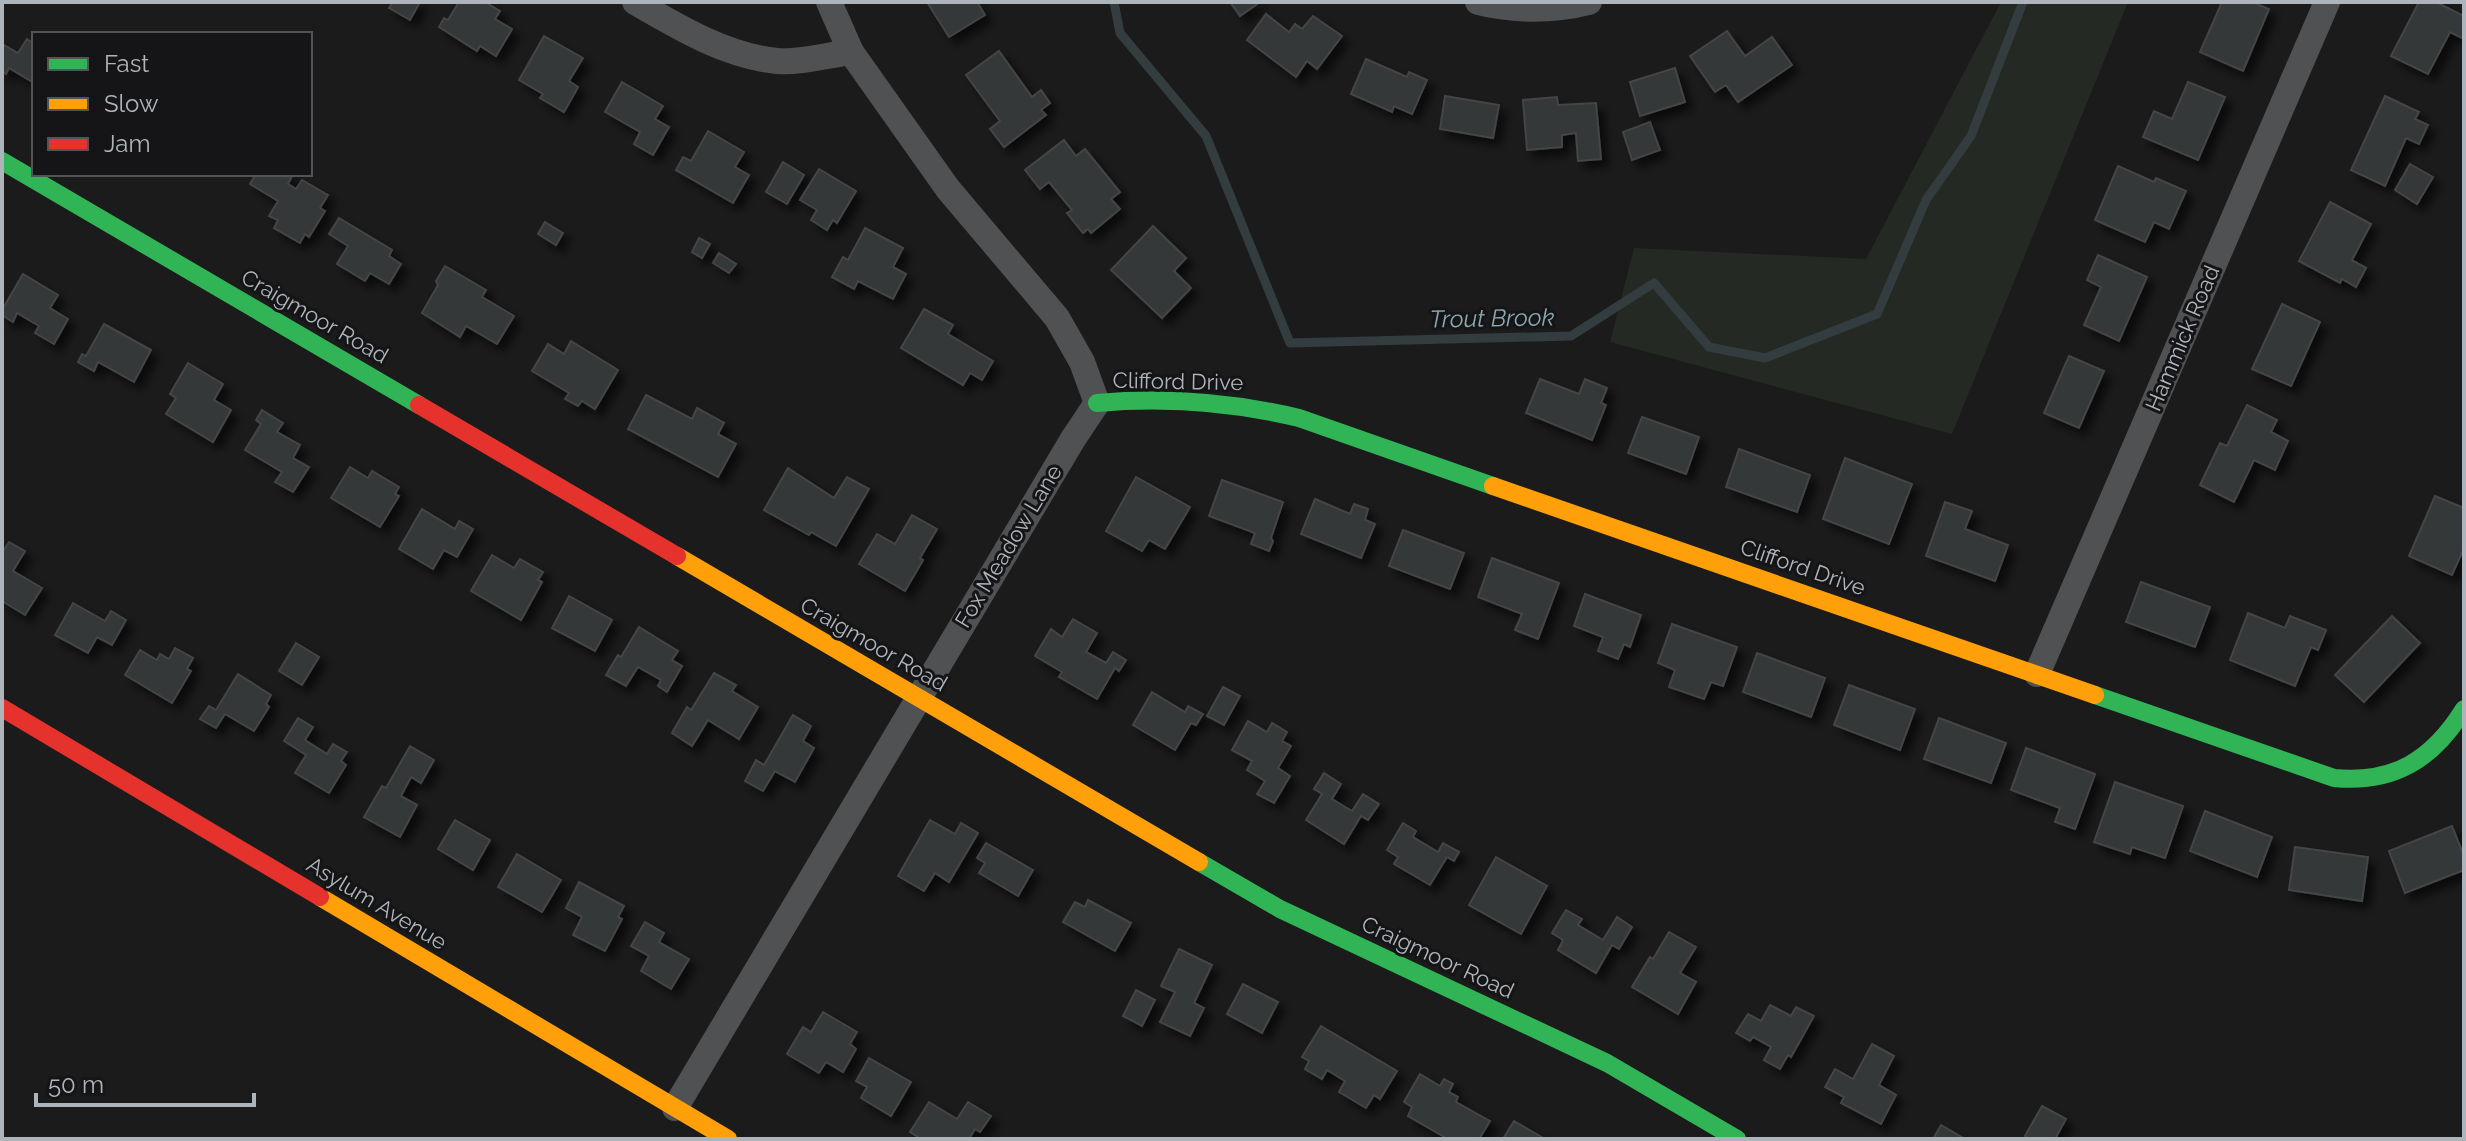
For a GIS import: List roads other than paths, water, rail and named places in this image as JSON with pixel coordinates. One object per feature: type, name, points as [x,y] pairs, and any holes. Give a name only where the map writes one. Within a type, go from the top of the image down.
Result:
[{"type":"street","points":[[635,2],[680,28],[730,49],[779,61],[851,52]]},
{"type":"street","points":[[829,2],[851,52],[948,189],[1057,318],[1082,362],[1097,403]]},
{"type":"street","points":[[1478,2],[1518,8],[1550,8],[1589,2]]},
{"type":"street","name":"Hammick Road","points":[[2037,674],[2327,2]]},
{"type":"street","name":"Craigmoor Road","points":[[2,161],[1280,909],[1607,1063],[1737,1139]]},
{"type":"street","name":"Clifford Drive","points":[[1097,403],[1133,399],[1211,402],[1253,406],[1299,418],[2334,778],[2368,780],[2406,767],[2436,747],[2464,709]]},
{"type":"street","name":"Fox Meadow Lane","points":[[675,1108],[917,697],[1097,403]]},
{"type":"street","name":"Asylum Avenue","points":[[2,708],[728,1139]]},
{"type":"waterway","name":"Trout Brook","points":[[1114,2],[1120,33],[1206,136],[1290,343],[1571,336],[1654,283],[1709,347],[1765,358],[1877,314],[1926,200],[1971,136],[2023,2]]}]
